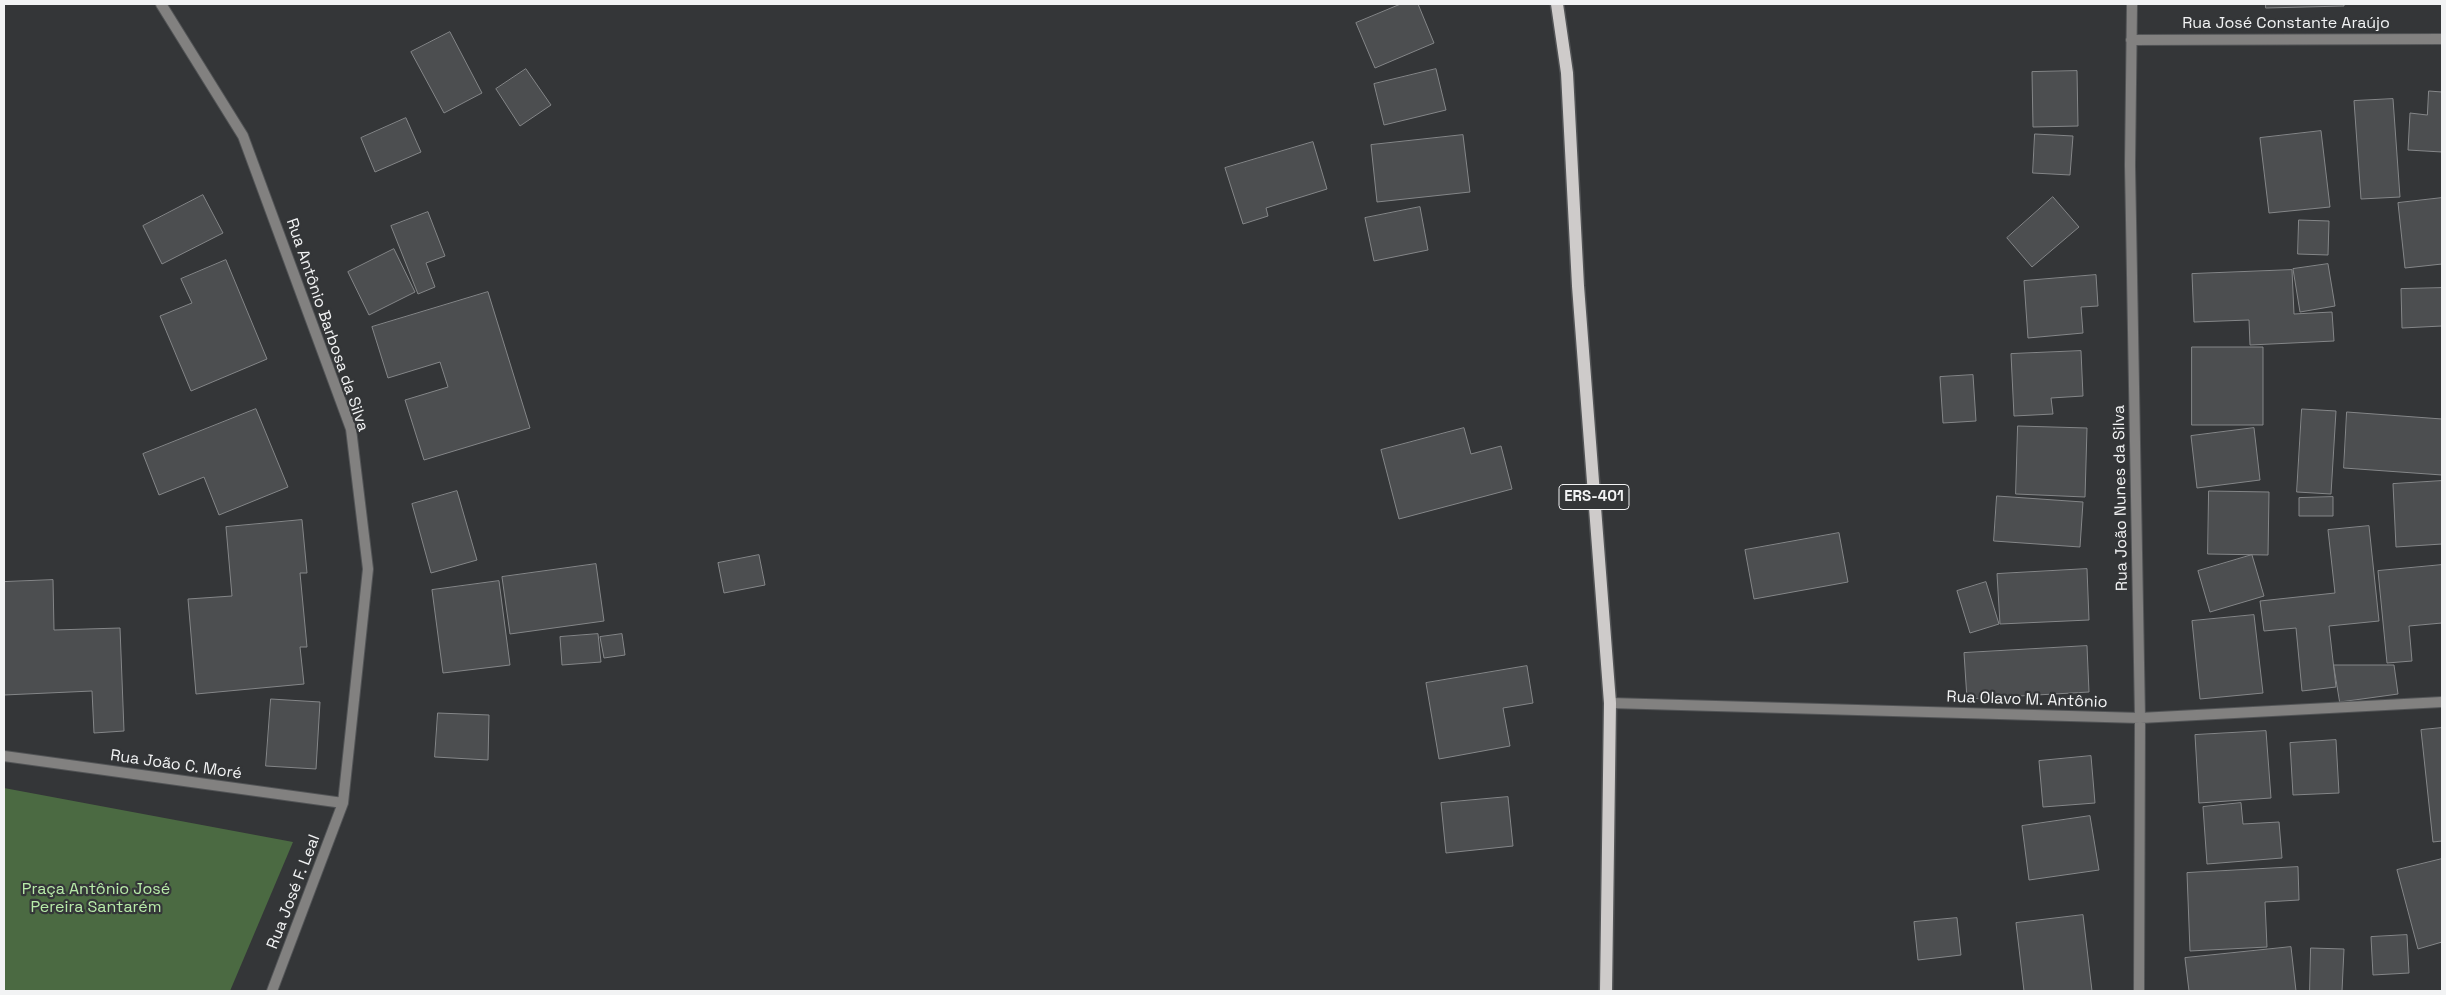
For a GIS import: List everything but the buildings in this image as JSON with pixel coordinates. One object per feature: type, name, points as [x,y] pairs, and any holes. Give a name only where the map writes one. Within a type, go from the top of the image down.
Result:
[{"type":"main road","name":"ERS-401","points":[[1556,4],[1567,73],[1578,286],[1610,703],[1606,991]]},
{"type":"street","name":"Rua Antônio Barbosa da Silva","points":[[161,4],[243,136],[351,429],[368,569],[344,803]]},
{"type":"street","name":"Rua João Nunes da Silva","points":[[2132,4],[2130,40],[2130,165],[2140,718],[2139,991]]},
{"type":"street","name":"Rua José Constante Araújo","points":[[2130,40],[2442,39]]},
{"type":"street","name":"Rua Olavo M. Antônio","points":[[1610,703],[2140,718],[2442,702]]},
{"type":"street","name":"Rua João C. Moré","points":[[4,756],[344,803]]},
{"type":"street","name":"Rua José F. Leal","points":[[272,991],[344,803]]},
{"type":"green space","name":"Praça Antônio José Pereira Santarém","points":[[4,788],[293,842],[230,991],[4,991]]}]
